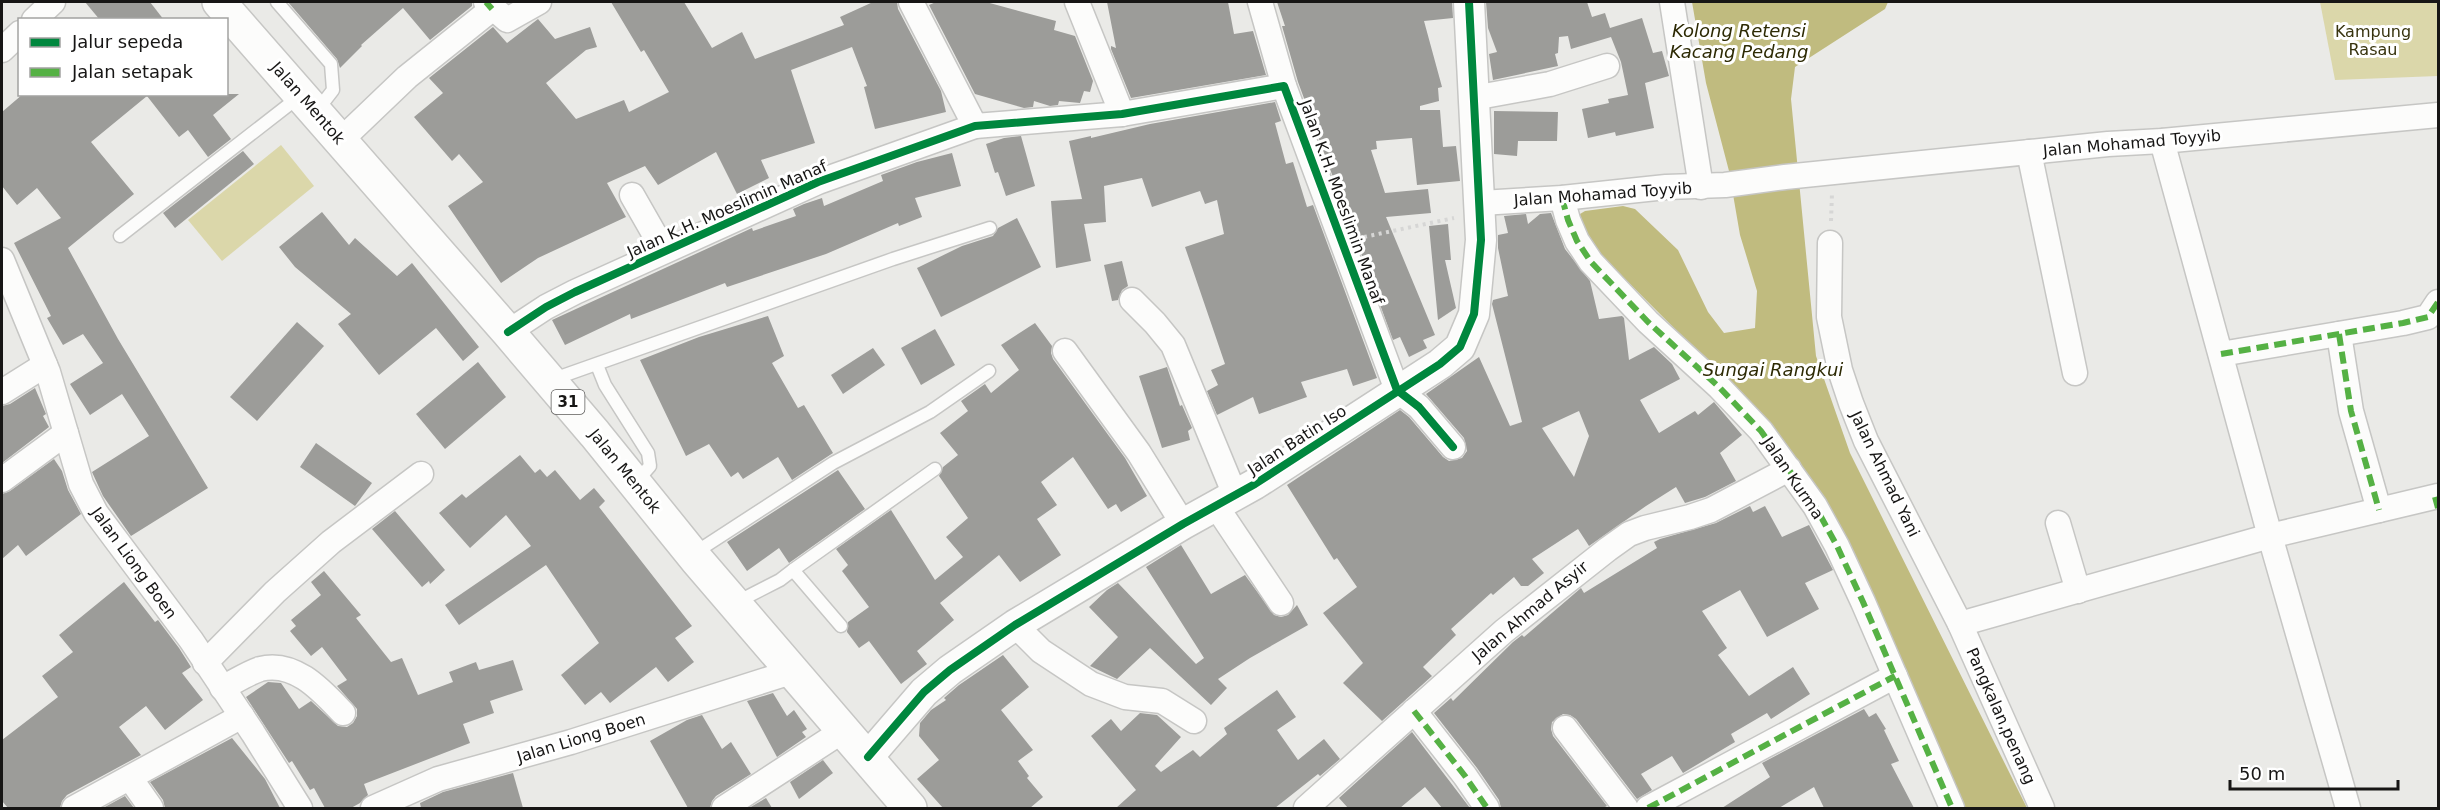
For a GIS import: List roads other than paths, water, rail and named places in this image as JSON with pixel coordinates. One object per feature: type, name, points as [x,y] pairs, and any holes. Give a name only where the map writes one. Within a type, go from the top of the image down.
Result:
[{"type":"highway","name":"Jalan Mentok","points":[[223,3],[340,141],[550,381],[692,555],[910,808]]},
{"type":"street","points":[[36,18],[53,2]]},
{"type":"street","points":[[340,141],[407,77],[495,10],[539,2]]},
{"type":"street","points":[[911,2],[975,126]]},
{"type":"street","points":[[1077,2],[1122,114]]},
{"type":"street","name":"Jalan K.H. Moeslimin Manaf","points":[[1260,2],[1284,86],[1397,390]]},
{"type":"street","name":"Jalan Batin Iso","points":[[868,757],[924,692],[950,670],[1015,625],[1226,500],[1440,364],[1460,347],[1474,314],[1481,240],[1469,2]]},
{"type":"street","points":[[1672,2],[1713,186]]},
{"type":"street","points":[[2,50],[18,35]]},
{"type":"street","points":[[1473,98],[1550,84],[1607,66]]},
{"type":"street","name":"Jalan K.H. Moeslimin Manaf","points":[[508,332],[565,297],[818,182],[975,126],[1122,114],[1284,86]]},
{"type":"street","name":"Jalan Mohamad Toyyib","points":[[1481,208],[1666,187],[1713,186],[2108,144],[2439,115]]},
{"type":"street","points":[[2162,141],[2270,536],[2348,808]]},
{"type":"street","points":[[2029,152],[2075,373]]},
{"type":"street","points":[[632,195],[664,251]]},
{"type":"street","name":"Jalan Kurma","points":[[1562,198],[1577,241],[1591,262],[1761,431],[1815,506],[1837,546],[1952,808]]},
{"type":"street","name":"Jalan Ahmad Yani","points":[[1830,243],[1829,317],[1832,336],[1851,403],[1866,441],[1960,624]]},
{"type":"street","name":"Jalan Liong Boen","points":[[2,260],[45,365],[81,484],[96,513],[242,716],[300,808]]},
{"type":"street","points":[[1132,300],[1173,345],[1226,500],[1281,603]]},
{"type":"street","points":[[2222,354],[2425,318],[2439,302]]},
{"type":"street","points":[[2339,334],[2351,411],[2379,510]]},
{"type":"street","points":[[1065,351],[1139,453],[1183,524]]},
{"type":"street","points":[[2,392],[45,365]]},
{"type":"street","points":[[1397,390],[1419,407],[1453,447]]},
{"type":"street","points":[[2,480],[66,433]]},
{"type":"street","name":"Jalan Ahmad Asyir","points":[[1306,808],[1504,631],[1560,585],[1629,534],[1711,510],[1789,469]]},
{"type":"street","points":[[205,663],[275,592],[332,542],[421,474]]},
{"type":"street","points":[[1960,624],[2270,536],[2379,510],[2437,500]]},
{"type":"street","points":[[2058,523],[2078,591]]},
{"type":"street","name":"Pangkalan,penang","points":[[1960,624],[2042,808]]},
{"type":"street","points":[[1015,625],[1041,651],[1091,684],[1125,697],[1162,701],[1194,721]]},
{"type":"street","points":[[222,688],[259,670],[272,667],[303,677],[316,684],[343,713]]},
{"type":"street","name":"Jalan Liong Boen","points":[[373,808],[438,779],[571,742],[791,672]]},
{"type":"street","points":[[1648,808],[1895,676]]},
{"type":"street","points":[[1414,711],[1487,808]]},
{"type":"street","points":[[74,808],[242,716]]},
{"type":"street","points":[[1565,728],[1626,808]]},
{"type":"street","points":[[724,808],[844,730]]},
{"type":"street","points":[[130,778],[151,808]]},
{"type":"lane","points":[[120,236],[308,104],[333,90],[331,64],[277,2]]},
{"type":"lane","points":[[550,381],[893,259],[990,228]]},
{"type":"lane","points":[[597,365],[605,385],[648,453],[650,466],[635,483]]},
{"type":"lane","points":[[692,555],[833,463],[930,412],[988,371]]},
{"type":"lane","points":[[734,603],[780,580],[935,470]]},
{"type":"lane","points":[[793,570],[841,626]]},
{"type":"water","name":"Sungai Rangkui","points":[[1692,2],[1888,2],[1885,9],[1795,67],[1791,99],[1816,356],[1850,453],[2027,808],[1959,808],[1777,440],[1689,343],[1594,248],[1579,219],[1580,214],[1585,211],[1623,206],[1635,209],[1678,250],[1708,312],[1724,333],[1755,328],[1757,291],[1740,235],[1729,171],[1706,83]]},
{"type":"water label","name":"Kolong Retensi Kacang Pedang","points":[[1739,40]]},
{"type":"park label","name":"Kampung Rasau","points":[[2373,40]]}]
